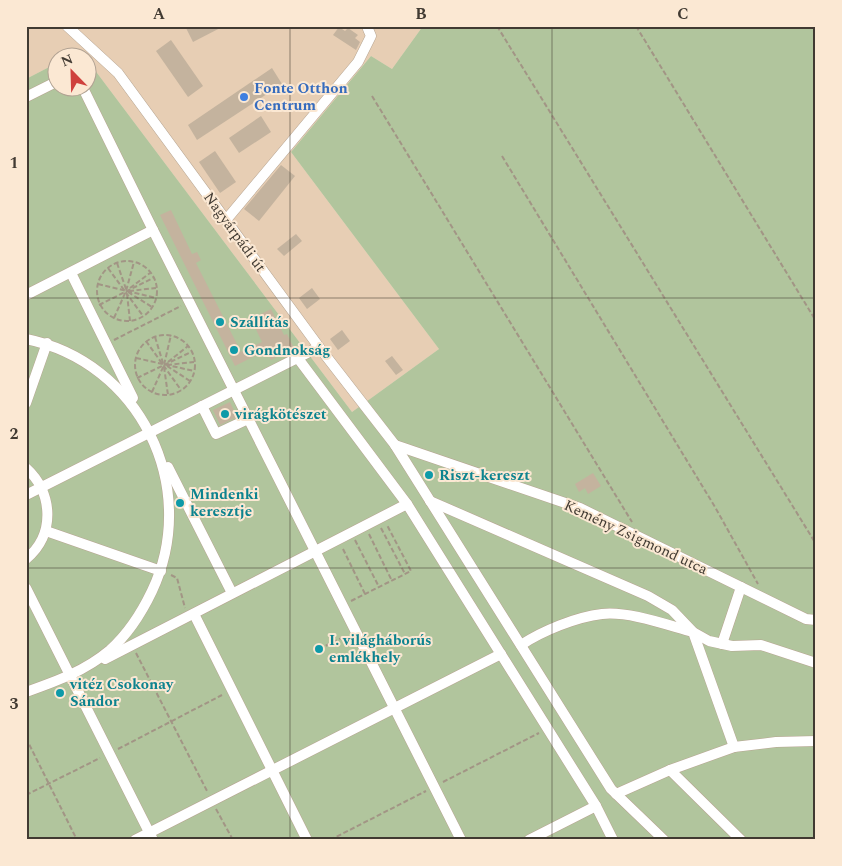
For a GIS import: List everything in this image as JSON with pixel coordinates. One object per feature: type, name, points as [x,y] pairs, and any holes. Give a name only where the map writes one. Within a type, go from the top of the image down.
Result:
[{"type":"street","name":"Nagyárpádi út","points":[[67,26],[118,73],[319,347],[395,445],[610,789],[664,840]]},
{"type":"street","points":[[226,220],[358,62],[371,36],[368,29]]},
{"type":"street","points":[[26,97],[48,86]]},
{"type":"street","points":[[88,98],[233,390],[461,840]]},
{"type":"street","points":[[27,291],[71,273],[153,230]]},
{"type":"street","points":[[71,273],[105,344],[232,593]]},
{"type":"street","points":[[26,339],[47,343],[89,364],[124,394],[151,433],[166,477],[170,524],[162,570],[141,613],[123,635],[111,649],[72,676],[26,692]]},
{"type":"street","points":[[26,403],[47,343]]},
{"type":"street","points":[[26,495],[319,347]]},
{"type":"street","points":[[297,358],[407,504],[596,806],[613,840]]},
{"type":"street","points":[[202,406],[216,434],[248,419]]},
{"type":"street","name":"Kemény Zsigmond utca","points":[[395,445],[580,508],[806,619],[816,620]]},
{"type":"street","points":[[26,468],[42,487],[48,509],[46,531],[34,552],[26,559]]},
{"type":"street","points":[[430,501],[648,596],[672,610],[693,632],[734,747]]},
{"type":"street","points":[[26,699],[407,504]]},
{"type":"street","points":[[46,531],[162,570]]},
{"type":"street","points":[[722,644],[741,587]]},
{"type":"street","points":[[26,588],[151,836]]},
{"type":"street","points":[[520,645],[543,631],[603,614],[651,621],[693,632],[709,641],[722,644],[761,645],[816,663]]},
{"type":"street","points":[[190,616],[232,690],[308,840]]},
{"type":"street","points":[[135,840],[151,836],[212,800],[501,654]]},
{"type":"street","points":[[616,794],[670,770],[734,747],[776,742],[816,741]]},
{"type":"street","points":[[670,770],[741,840]]},
{"type":"street","points":[[529,840],[596,806]]},
{"type":"path","points":[[497,26],[816,544]]},
{"type":"path","points":[[636,26],[816,320]]},
{"type":"path","points":[[372,96],[631,519],[636,536]]},
{"type":"path","points":[[502,156],[710,500],[760,587],[763,598]]},
{"type":"path","points":[[114,318],[126,291],[134,262]]},
{"type":"path","points":[[134,262],[151,272],[157,288],[156,298],[152,308],[143,316],[130,321],[114,318],[100,304],[98,284],[108,268],[117,263],[134,262]]},
{"type":"path","points":[[117,263],[126,291],[130,321]]},
{"type":"path","points":[[108,268],[143,316]]},
{"type":"path","points":[[126,291],[151,272]]},
{"type":"path","points":[[88,310],[154,278]]},
{"type":"path","points":[[98,284],[156,298]]},
{"type":"path","points":[[126,291],[157,288]]},
{"type":"path","points":[[126,291],[152,308]]},
{"type":"path","points":[[105,344],[189,302]]},
{"type":"path","points":[[152,392],[164,365],[172,336]]},
{"type":"path","points":[[172,336],[188,346],[192,351],[195,362],[194,372],[190,381],[181,390],[168,394],[152,392],[138,378],[135,358],[146,341],[155,337],[172,336]]},
{"type":"path","points":[[155,337],[164,365],[168,394]]},
{"type":"path","points":[[146,341],[181,390]]},
{"type":"path","points":[[164,365],[188,346]]},
{"type":"path","points":[[126,384],[192,351]]},
{"type":"path","points":[[135,358],[194,372]]},
{"type":"path","points":[[164,365],[195,362]]},
{"type":"path","points":[[164,365],[190,381]]},
{"type":"path","points":[[342,606],[411,572],[388,524],[381,528],[405,574]]},
{"type":"path","points":[[364,526],[392,581]]},
{"type":"path","points":[[352,532],[380,587]]},
{"type":"path","points":[[338,539],[366,594]]},
{"type":"path","points":[[162,570],[177,578],[190,616]]},
{"type":"path","points":[[319,649],[355,632]]},
{"type":"path","points":[[132,646],[233,840]]},
{"type":"path","points":[[26,795],[232,690]]},
{"type":"path","points":[[26,738],[77,840]]},
{"type":"shaded area","points":[[26,26],[423,26],[392,69],[371,56],[291,152],[439,349],[352,412],[98,74],[98,48],[48,48],[48,68],[26,79]]},
{"type":"green space","points":[[423,26],[816,26],[816,840],[26,840],[26,79],[48,68],[48,98],[98,98],[98,74],[352,412],[439,349],[291,152],[371,56],[392,69]]},
{"type":"building","points":[[185,26],[224,26],[193,42]]},
{"type":"building","points":[[339,27],[345,31],[348,28],[358,35],[355,38],[360,42],[356,50],[333,35]]},
{"type":"building","points":[[171,40],[203,86],[188,97],[156,51]]},
{"type":"building","name":"Fonte Otthon Centrum","points":[[272,68],[282,84],[197,140],[188,125]]},
{"type":"building","points":[[261,116],[271,132],[239,153],[229,138]]},
{"type":"building","points":[[215,151],[236,182],[220,193],[199,162]]},
{"type":"building","points":[[281,165],[295,176],[259,221],[244,209]]},
{"type":"building","points":[[171,210],[192,254],[197,252],[201,260],[196,263],[241,352],[262,342],[251,319],[271,309],[284,335],[287,334],[294,348],[271,360],[266,350],[235,366],[160,215]]},
{"type":"building","points":[[296,234],[302,241],[284,256],[277,249]]},
{"type":"building","points":[[312,288],[320,299],[307,309],[299,298]]},
{"type":"building","points":[[342,330],[350,341],[338,350],[330,339]]},
{"type":"building","points":[[392,356],[403,370],[396,375],[385,361]]},
{"type":"building","name":"virágkötészet","points":[[230,402],[237,417],[220,425],[213,410]]},
{"type":"building","points":[[593,473],[601,486],[588,494],[585,488],[579,492],[575,484]]},
{"type":"place","name":"Fonte Otthon Centrum","points":[[244,97]]},
{"type":"place","name":"Szállítás","points":[[220,322]]},
{"type":"place","name":"Gondnokság","points":[[234,350]]},
{"type":"place","name":"virágkötészet","points":[[225,414]]},
{"type":"place","name":"Riszt-kereszt","points":[[429,475]]},
{"type":"place","name":"Mindenki keresztje","points":[[180,503]]},
{"type":"place","name":"I. világháborús emlékhely","points":[[319,649]]},
{"type":"place","name":"vitéz Csokonay Sándor","points":[[60,693]]}]
